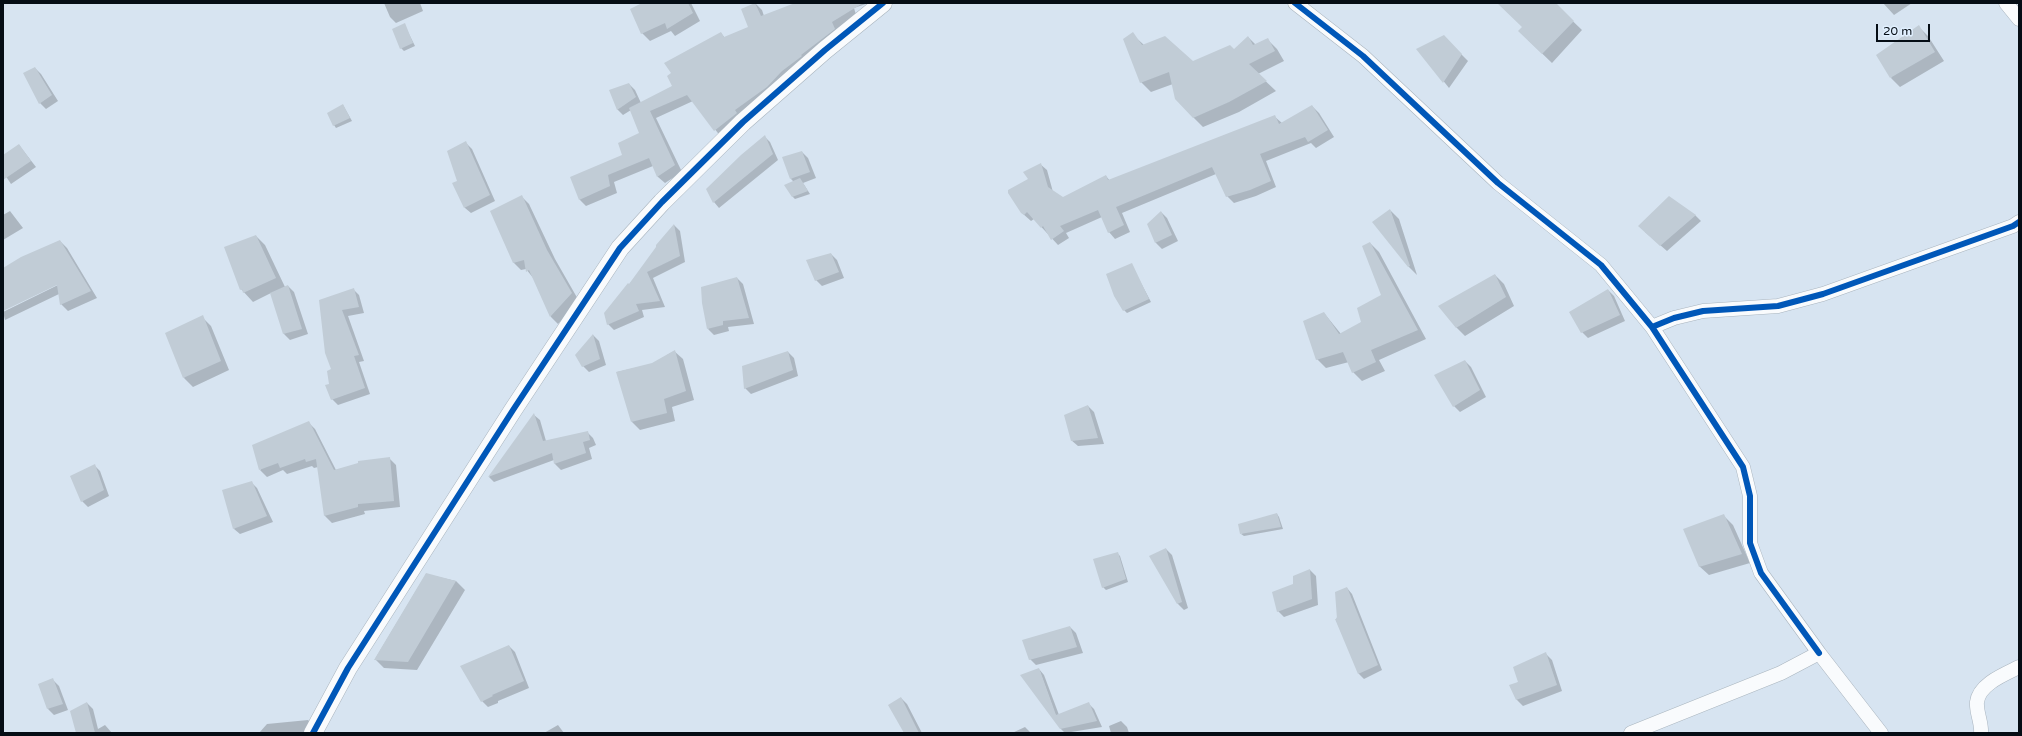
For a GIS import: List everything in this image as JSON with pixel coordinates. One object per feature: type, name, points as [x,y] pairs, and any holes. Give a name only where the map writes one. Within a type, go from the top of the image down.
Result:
[{"type":"street","points":[[313,733],[348,668],[513,410],[620,248],[662,202],[742,122],[825,50],[883,3]]},
{"type":"street","points":[[1295,3],[1364,56],[1498,183],[1601,265],[1652,327],[1743,468],[1750,496],[1750,543],[1761,573],[1819,653],[1881,733]]},
{"type":"street","points":[[2006,3],[2019,19]]},
{"type":"street","points":[[1652,327],[1674,318],[1702,311],[1778,306],[1823,294],[2013,226],[2019,222]]},
{"type":"street","points":[[1631,733],[1781,673],[1819,653]]},
{"type":"street","points":[[1981,733],[1977,702],[1980,694],[1986,685],[2019,667]]},
{"type":"building","points":[[642,3],[688,3],[693,13],[667,29],[665,23],[641,34],[630,9]]},
{"type":"building","points":[[755,3],[761,16],[795,3],[863,3],[832,22],[835,29],[782,71],[767,87],[735,110],[737,113],[714,131],[687,95],[650,111],[675,165],[657,177],[649,158],[608,175],[610,186],[579,200],[570,177],[622,155],[618,143],[639,133],[629,108],[672,86],[667,76],[671,73],[664,63],[721,32],[724,37],[748,27],[741,9]]},
{"type":"building","points":[[1497,3],[1556,3],[1574,21],[1542,54],[1518,31],[1522,27]]},
{"type":"building","points":[[405,23],[413,43],[400,49],[392,29]]},
{"type":"building","points":[[1919,25],[1935,52],[1890,78],[1876,55]]},
{"type":"building","points":[[1133,32],[1142,45],[1165,36],[1193,61],[1230,45],[1234,49],[1248,36],[1253,45],[1268,38],[1275,51],[1249,64],[1267,81],[1229,102],[1193,118],[1175,99],[1169,72],[1140,83],[1123,39]]},
{"type":"building","points":[[1444,35],[1462,54],[1443,83],[1416,49]]},
{"type":"building","points":[[35,67],[52,95],[39,104],[23,73]]},
{"type":"building","points":[[629,83],[636,97],[617,110],[609,90]]},
{"type":"building","points":[[343,104],[350,118],[333,126],[327,113]]},
{"type":"building","points":[[1312,105],[1328,130],[1308,142],[1305,137],[1260,154],[1271,181],[1250,190],[1226,197],[1212,167],[1116,207],[1124,225],[1108,233],[1098,210],[1060,226],[1064,231],[1051,240],[1043,226],[1041,228],[1027,212],[1024,215],[1021,213],[1008,193],[1008,190],[1028,179],[1023,172],[1041,163],[1048,187],[1063,197],[1106,175],[1108,180],[1275,115],[1279,124]]},
{"type":"building","points":[[765,135],[773,154],[713,203],[706,189],[741,155]]},
{"type":"building","points":[[466,141],[490,195],[464,208],[452,183],[457,181],[447,151]]},
{"type":"building","points":[[19,144],[31,161],[3,180],[3,155]]},
{"type":"building","points":[[802,151],[810,172],[790,179],[782,157]]},
{"type":"building","points":[[800,178],[808,191],[792,197],[784,185]]},
{"type":"building","points":[[522,195],[547,250],[572,293],[550,317],[529,270],[526,272],[524,260],[513,263],[490,211]]},
{"type":"building","points":[[1669,196],[1696,215],[1660,246],[1638,226]]},
{"type":"building","points":[[1390,209],[1410,266],[1408,267],[1372,222]]},
{"type":"building","points":[[1161,211],[1172,235],[1155,243],[1147,224]]},
{"type":"building","points":[[674,224],[680,256],[647,272],[660,301],[636,304],[639,311],[607,325],[604,313],[628,283],[629,284],[656,245]]},
{"type":"building","points":[[256,235],[276,278],[243,293],[242,289],[240,290],[224,247]]},
{"type":"building","points":[[60,240],[91,291],[60,305],[57,285],[3,311],[3,268],[21,257]]},
{"type":"building","points":[[1370,242],[1418,330],[1371,350],[1376,362],[1352,373],[1343,352],[1316,360],[1303,321],[1324,312],[1339,334],[1361,322],[1357,308],[1381,295],[1362,246]]},
{"type":"building","points":[[831,253],[839,272],[815,281],[806,260]]},
{"type":"building","points":[[1132,263],[1149,299],[1123,311],[1114,296],[1106,274]]},
{"type":"building","points":[[1495,274],[1506,297],[1456,328],[1438,306]]},
{"type":"building","points":[[737,277],[749,318],[723,321],[723,325],[707,329],[702,303],[701,287]]},
{"type":"building","points":[[288,285],[302,329],[283,334],[270,293]]},
{"type":"building","points":[[354,288],[359,307],[342,310],[359,355],[354,356],[365,388],[331,400],[325,385],[329,384],[327,371],[331,369],[325,353],[319,300]]},
{"type":"building","points":[[1608,289],[1620,315],[1581,333],[1569,312]]},
{"type":"building","points":[[203,315],[221,361],[183,378],[165,333]]},
{"type":"building","points":[[593,334],[600,359],[582,367],[575,355]]},
{"type":"building","points":[[675,350],[686,391],[664,399],[667,413],[631,422],[616,372],[652,363]]},
{"type":"building","points":[[788,351],[793,370],[744,389],[742,366]]},
{"type":"building","points":[[1465,360],[1480,390],[1453,407],[1434,375]]},
{"type":"building","points":[[1088,405],[1098,438],[1071,441],[1064,415]]},
{"type":"building","points":[[534,413],[543,441],[588,431],[590,440],[583,442],[586,453],[554,464],[552,453],[488,477]]},
{"type":"building","points":[[309,421],[334,470],[358,463],[358,461],[390,457],[394,501],[358,504],[358,507],[324,516],[316,459],[306,462],[305,459],[280,468],[278,463],[259,470],[252,445]]},
{"type":"building","points":[[95,464],[104,490],[81,502],[70,476]]},
{"type":"building","points":[[252,481],[267,516],[233,529],[222,490]]},
{"type":"building","points":[[1277,513],[1281,527],[1240,534],[1238,524]]},
{"type":"building","points":[[1724,514],[1742,554],[1699,567],[1683,529]]},
{"type":"building","points":[[1166,548],[1182,602],[1177,604],[1149,556]]},
{"type":"building","points":[[1118,552],[1126,579],[1102,588],[1093,559]]},
{"type":"building","points":[[1310,569],[1312,599],[1277,612],[1272,592],[1293,584],[1293,576]]},
{"type":"building","points":[[426,573],[456,581],[408,662],[374,660]]},
{"type":"building","points":[[1347,587],[1378,665],[1358,674],[1335,619],[1337,619],[1335,592]]},
{"type":"building","points":[[1070,626],[1077,647],[1029,660],[1022,640]]},
{"type":"building","points":[[509,645],[524,681],[492,695],[493,696],[481,702],[460,666]]},
{"type":"building","points":[[1546,652],[1557,685],[1516,700],[1509,685],[1518,682],[1513,667]]},
{"type":"building","points":[[1039,668],[1056,715],[1089,702],[1097,721],[1060,729],[1020,675]]},
{"type":"building","points":[[53,678],[63,704],[47,709],[38,684]]},
{"type":"building","points":[[901,697],[919,733],[904,733],[888,705]]},
{"type":"building","points":[[87,702],[95,733],[76,733],[70,711]]},
{"type":"cycle path","points":[[313,733],[348,668],[513,410],[620,248],[662,202],[743,122],[825,50],[883,3]]},
{"type":"cycle path","points":[[1295,3],[1363,56],[1498,183],[1601,265],[1652,327],[1743,467],[1750,496],[1750,543],[1761,573],[1819,653]]},
{"type":"cycle path","points":[[1652,327],[1674,318],[1703,311],[1778,306],[1823,294],[2013,226],[2019,222]]}]
